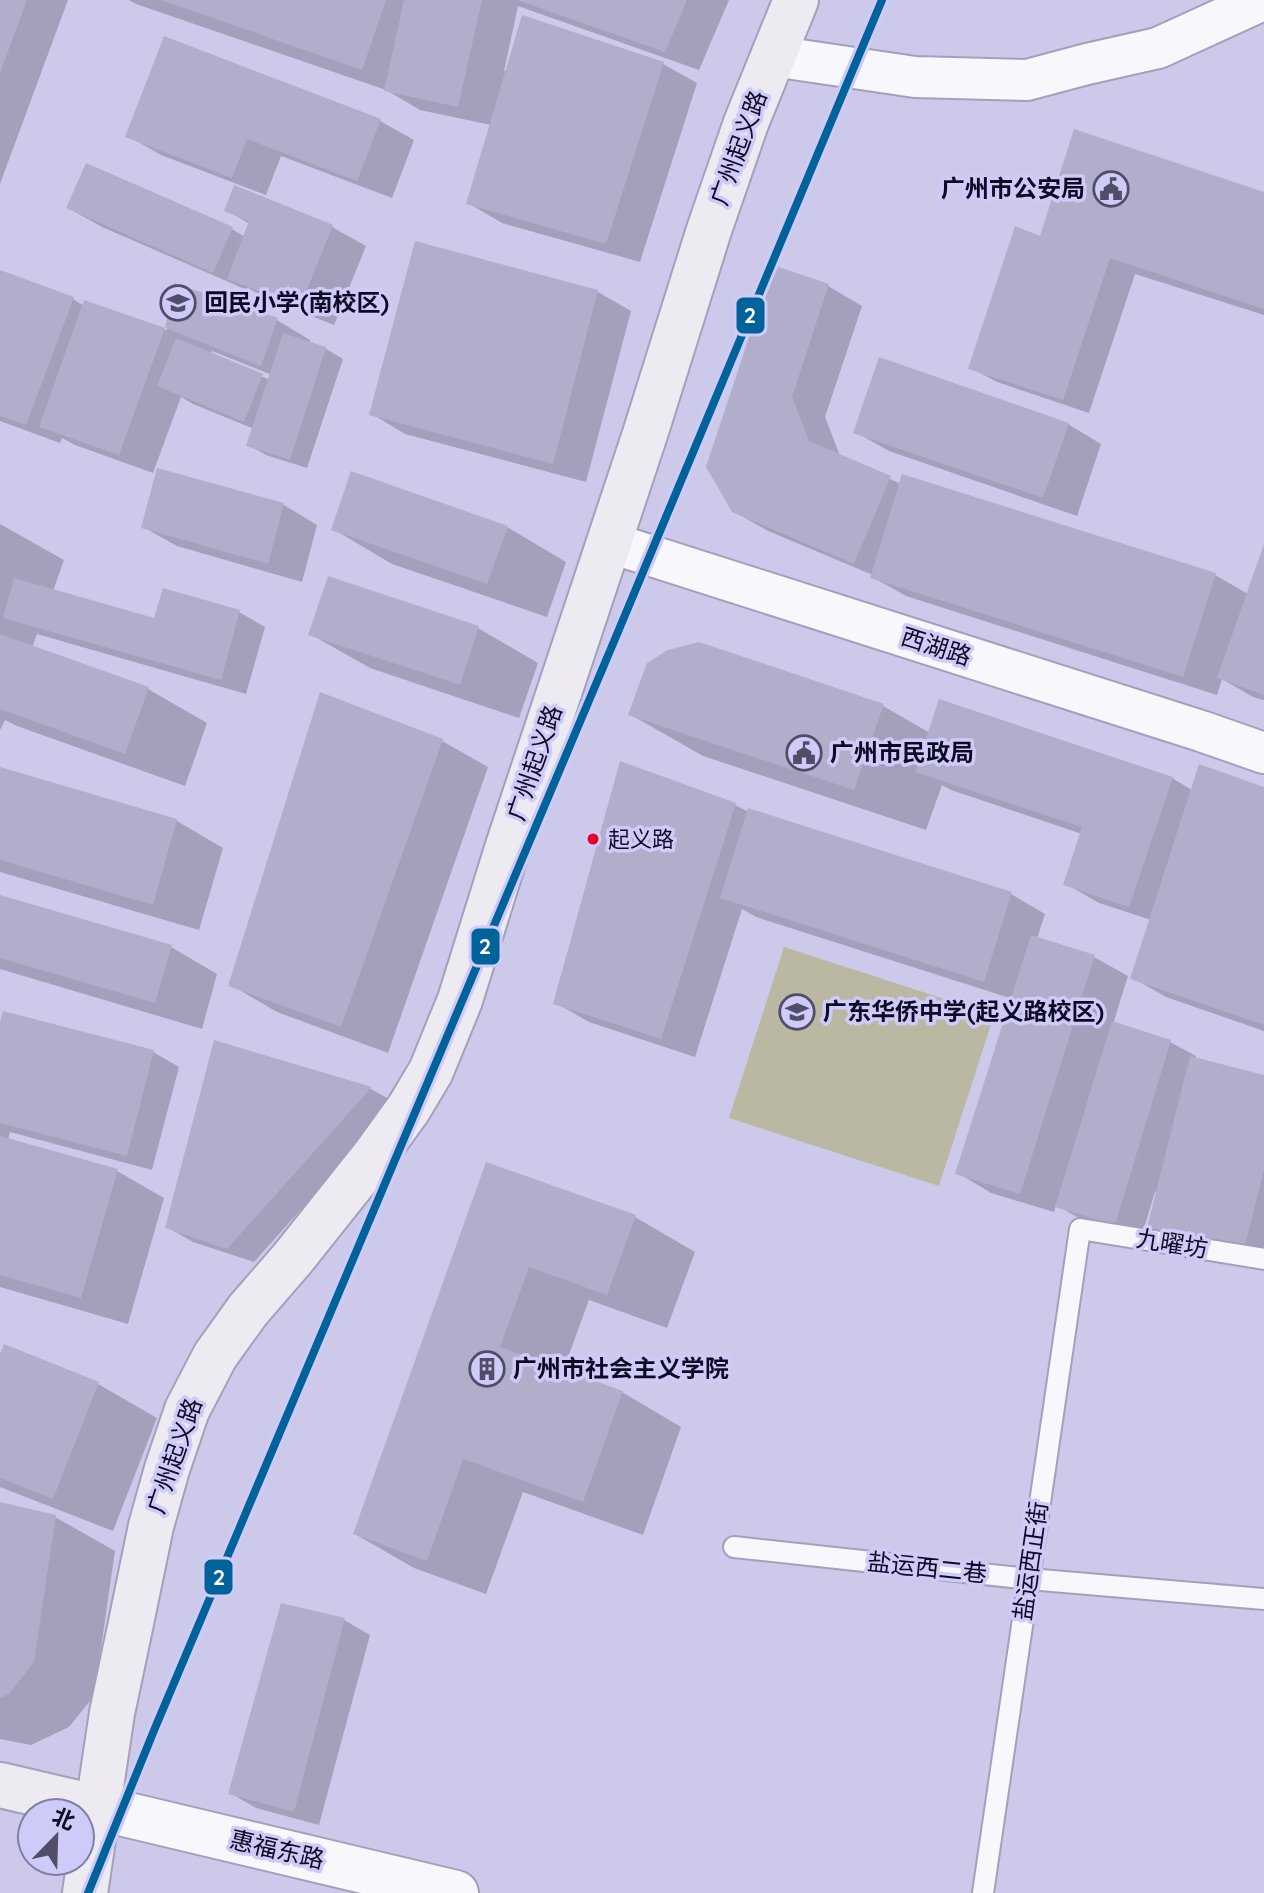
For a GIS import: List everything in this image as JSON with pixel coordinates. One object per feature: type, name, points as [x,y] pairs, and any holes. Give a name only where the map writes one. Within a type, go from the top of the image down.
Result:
[{"type":"main road","name":"广州起义路","points":[[85,1893],[112,1713],[151,1526],[187,1410],[215,1356],[248,1310],[375,1155],[431,1071],[460,1000],[511,834],[646,431],[709,230],[746,123],[796,0]]},
{"type":"main road","points":[[0,1785],[99,1808]]},
{"type":"street","points":[[773,56],[915,77],[1027,80],[1158,48],[1263,0]]},
{"type":"street","name":"西湖路","points":[[608,542],[1264,753]]},
{"type":"street","name":"惠福东路","points":[[99,1808],[456,1893]]},
{"type":"lane","name":"九曜坊","points":[[1080,1229],[1264,1259]]},
{"type":"lane","name":"盐运西正街","points":[[983,1893],[1080,1229]]},
{"type":"lane","name":"盐运西二巷","points":[[734,1547],[1029,1579],[1264,1599]]},
{"type":"shaded area","points":[[784,947],[994,1015],[939,1186],[729,1118]]},
{"type":"building","points":[[0,0],[27,0],[0,73]]},
{"type":"building","points":[[161,0],[386,0],[362,70]]},
{"type":"building","points":[[404,0],[482,0],[458,107],[384,91]]},
{"type":"building","points":[[517,0],[687,0],[665,52]]},
{"type":"building","points":[[522,15],[664,62],[606,244],[466,204]]},
{"type":"building","points":[[164,36],[381,119],[357,181],[247,139],[232,178],[125,137]]},
{"type":"building","points":[[1074,129],[1264,192],[1264,309],[1110,258],[1063,400],[968,369],[1015,226],[1040,236]]},
{"type":"building","points":[[86,163],[233,227],[213,273],[66,208]]},
{"type":"building","points":[[234,185],[333,225],[300,307],[227,279],[249,221],[224,211]]},
{"type":"building","points":[[415,241],[598,290],[553,464],[369,415]]},
{"type":"building","points":[[773,265],[829,284],[792,397],[809,441],[891,476],[854,564],[732,512],[706,467]]},
{"type":"building","points":[[0,270],[74,297],[26,425],[0,416]]},
{"type":"building","points":[[174,283],[278,318],[261,366],[165,328]]},
{"type":"building","points":[[84,300],[165,328],[119,455],[39,427]]},
{"type":"building","points":[[283,333],[326,347],[290,460],[246,446]]},
{"type":"building","points":[[176,338],[263,374],[244,422],[157,386]]},
{"type":"building","points":[[879,357],[1069,423],[1043,498],[853,433]]},
{"type":"building","points":[[157,468],[284,503],[268,564],[141,528]]},
{"type":"building","points":[[351,471],[508,526],[487,584],[331,530]]},
{"type":"building","points":[[902,474],[1216,573],[1183,677],[870,578]]},
{"type":"building","points":[[1264,544],[1264,695],[1217,678]]},
{"type":"building","points":[[328,576],[479,626],[460,685],[308,635]]},
{"type":"building","points":[[14,578],[154,618],[163,588],[240,610],[221,680],[3,618]]},
{"type":"building","points":[[0,634],[149,687],[125,754],[0,709]]},
{"type":"building","name":"广州市民政局","points":[[699,642],[884,704],[854,790],[628,715],[647,663],[668,650]]},
{"type":"building","points":[[320,692],[443,739],[341,1027],[228,986]]},
{"type":"building","points":[[939,699],[1173,777],[1129,907],[1063,885],[1082,827],[915,772]]},
{"type":"building","points":[[620,761],[736,803],[661,1039],[553,1004]]},
{"type":"building","points":[[1199,764],[1264,787],[1264,1025],[1130,979]]},
{"type":"building","points":[[0,767],[177,819],[153,905],[0,860]]},
{"type":"building","points":[[748,808],[1012,892],[984,982],[720,898]]},
{"type":"building","points":[[0,895],[172,945],[155,1003],[0,958]]},
{"type":"building","points":[[1031,935],[1095,955],[1020,1194],[955,1174]]},
{"type":"building","points":[[3,1011],[154,1050],[127,1156],[0,1123],[0,1022]]},
{"type":"building","points":[[1112,1021],[1171,1040],[1115,1225],[1055,1207]]},
{"type":"building","points":[[214,1040],[372,1087],[227,1249],[165,1228]]},
{"type":"building","points":[[1190,1056],[1264,1075],[1264,1170],[1243,1253],[1147,1228]]},
{"type":"building","points":[[0,1136],[118,1169],[81,1298],[0,1275]]},
{"type":"building","name":"广州市社会主义学院","points":[[486,1162],[636,1215],[607,1295],[529,1267],[500,1347],[623,1391],[583,1502],[463,1459],[427,1561],[353,1534]]},
{"type":"building","points":[[4,1344],[99,1382],[53,1499],[0,1478],[0,1354]]},
{"type":"building","points":[[0,1502],[56,1515],[34,1662],[9,1694],[0,1698]]},
{"type":"building","points":[[281,1603],[345,1618],[294,1812],[228,1794]]},
{"type":"transit line","name":"2","points":[[88,1893],[882,0]]},
{"type":"place","name":"广州市公安局","points":[[1111,189]]},
{"type":"place","name":"回民小学(南校区)","points":[[178,303]]},
{"type":"place","name":"广州市民政局","points":[[804,753]]},
{"type":"place","name":"起义路","points":[[593,839]]},
{"type":"place","name":"广东华侨中学(起义路校区)","points":[[797,1012]]},
{"type":"place","name":"广州市社会主义学院","points":[[487,1369]]}]
